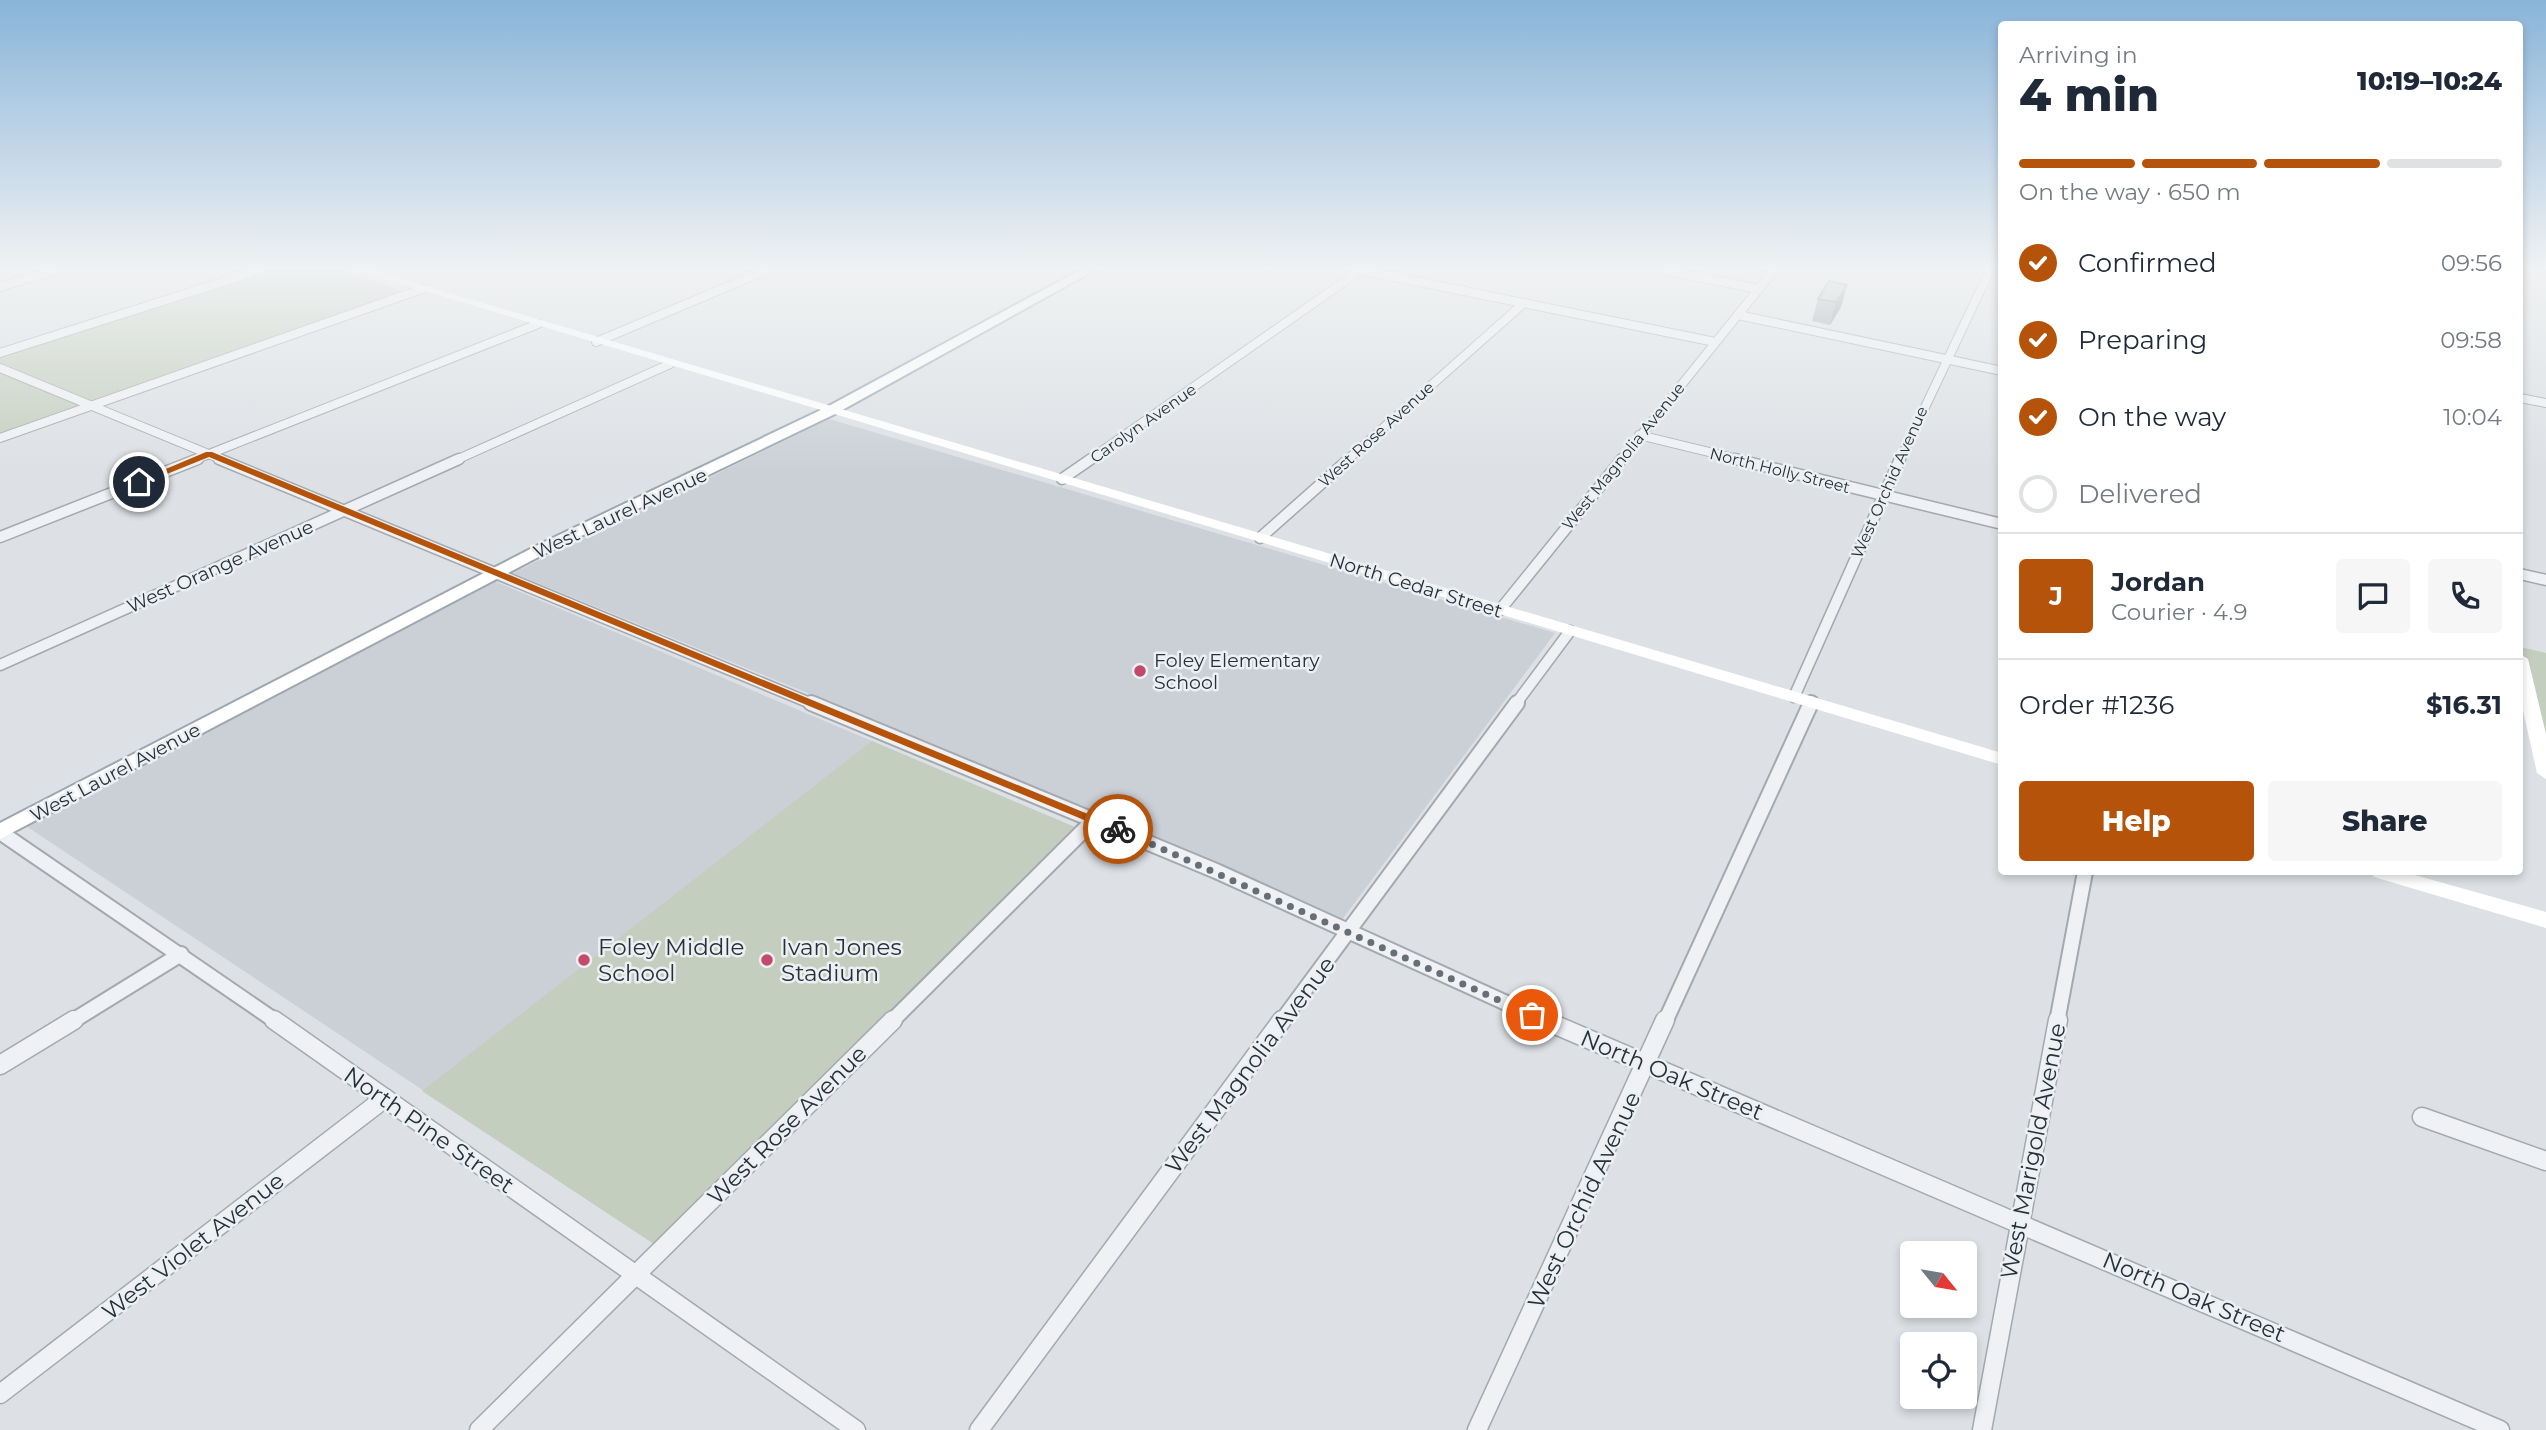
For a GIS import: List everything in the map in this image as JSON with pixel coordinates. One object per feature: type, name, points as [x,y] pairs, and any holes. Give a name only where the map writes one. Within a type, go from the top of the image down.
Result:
[{"type":"main road","name":"West Laurel Avenue","points":[[0,832],[495,573],[830,411],[966,337]]},
{"type":"street","points":[[0,353],[51,337]]},
{"type":"street","points":[[0,438],[288,337]]},
{"type":"street","points":[[0,537],[506,337]]},
{"type":"street","name":"North Cedar Street","points":[[579,337],[1998,758]]},
{"type":"street","points":[[596,342],[609,337]]},
{"type":"street","name":"Carolyn Avenue","points":[[1062,479],[1266,337]]},
{"type":"street","name":"West Rose Avenue","points":[[1260,538],[1486,337]]},
{"type":"street","points":[[1689,337],[1715,342]]},
{"type":"street","name":"West Magnolia Avenue","points":[[1500,610],[1719,337]]},
{"type":"street","points":[[1839,337],[1998,369]]},
{"type":"street","name":"West Orchid Avenue","points":[[1794,697],[1928,397],[1959,337]]},
{"type":"street","name":"West Orange Avenue","points":[[0,665],[670,364]]},
{"type":"street","name":"North Oak Street","points":[[0,368],[1095,820],[1486,995],[2500,1430]]},
{"type":"street","points":[[2523,399],[2546,403]]},
{"type":"street","name":"North Holly Street","points":[[1637,438],[1998,523]]},
{"type":"street","points":[[2523,575],[2546,580]]},
{"type":"street","name":"West Magnolia Avenue","points":[[979,1430],[1570,631]]},
{"type":"street","points":[[2523,672],[2546,773]]},
{"type":"street","name":"West Orchid Avenue","points":[[1477,1430],[1811,703]]},
{"type":"street","name":"West Rose Avenue","points":[[479,1430],[1095,820]]},
{"type":"street","name":"North Pine Street","points":[[0,832],[181,954],[856,1430]]},
{"type":"street","name":"West Marigold Avenue","points":[[1982,1430],[2084,875]]},
{"type":"street","points":[[2395,875],[2546,920]]},
{"type":"street","points":[[0,1065],[181,954]]},
{"type":"street","name":"West Violet Avenue","points":[[0,1394],[385,1098]]},
{"type":"street","points":[[2422,1116],[2546,1161]]},
{"type":"shaded area","name":"Foley Elementary School","points":[[829,419],[1555,633],[1339,924],[847,709],[513,573]]},
{"type":"shaded area","name":"Foley Middle School","points":[[492,580],[1077,828],[654,1244],[26,826]]},
{"type":"green space","points":[[63,337],[278,337],[0,434],[0,357]]},
{"type":"green space","points":[[2523,648],[2546,653],[2546,749],[2523,668]]},
{"type":"green space","name":"Ivan Jones Stadium","points":[[872,741],[1077,828],[654,1244],[422,1091]]},
{"type":"way so far","points":[[1118,829],[1532,1015]]},
{"type":"place","name":"Foley Elementary School","points":[[1140,671]]},
{"type":"place","name":"Foley Middle School","points":[[584,960]]},
{"type":"place","name":"Ivan Jones Stadium","points":[[767,960]]},
{"type":"route","points":[[139,482],[209,454],[1118,829]]}]
